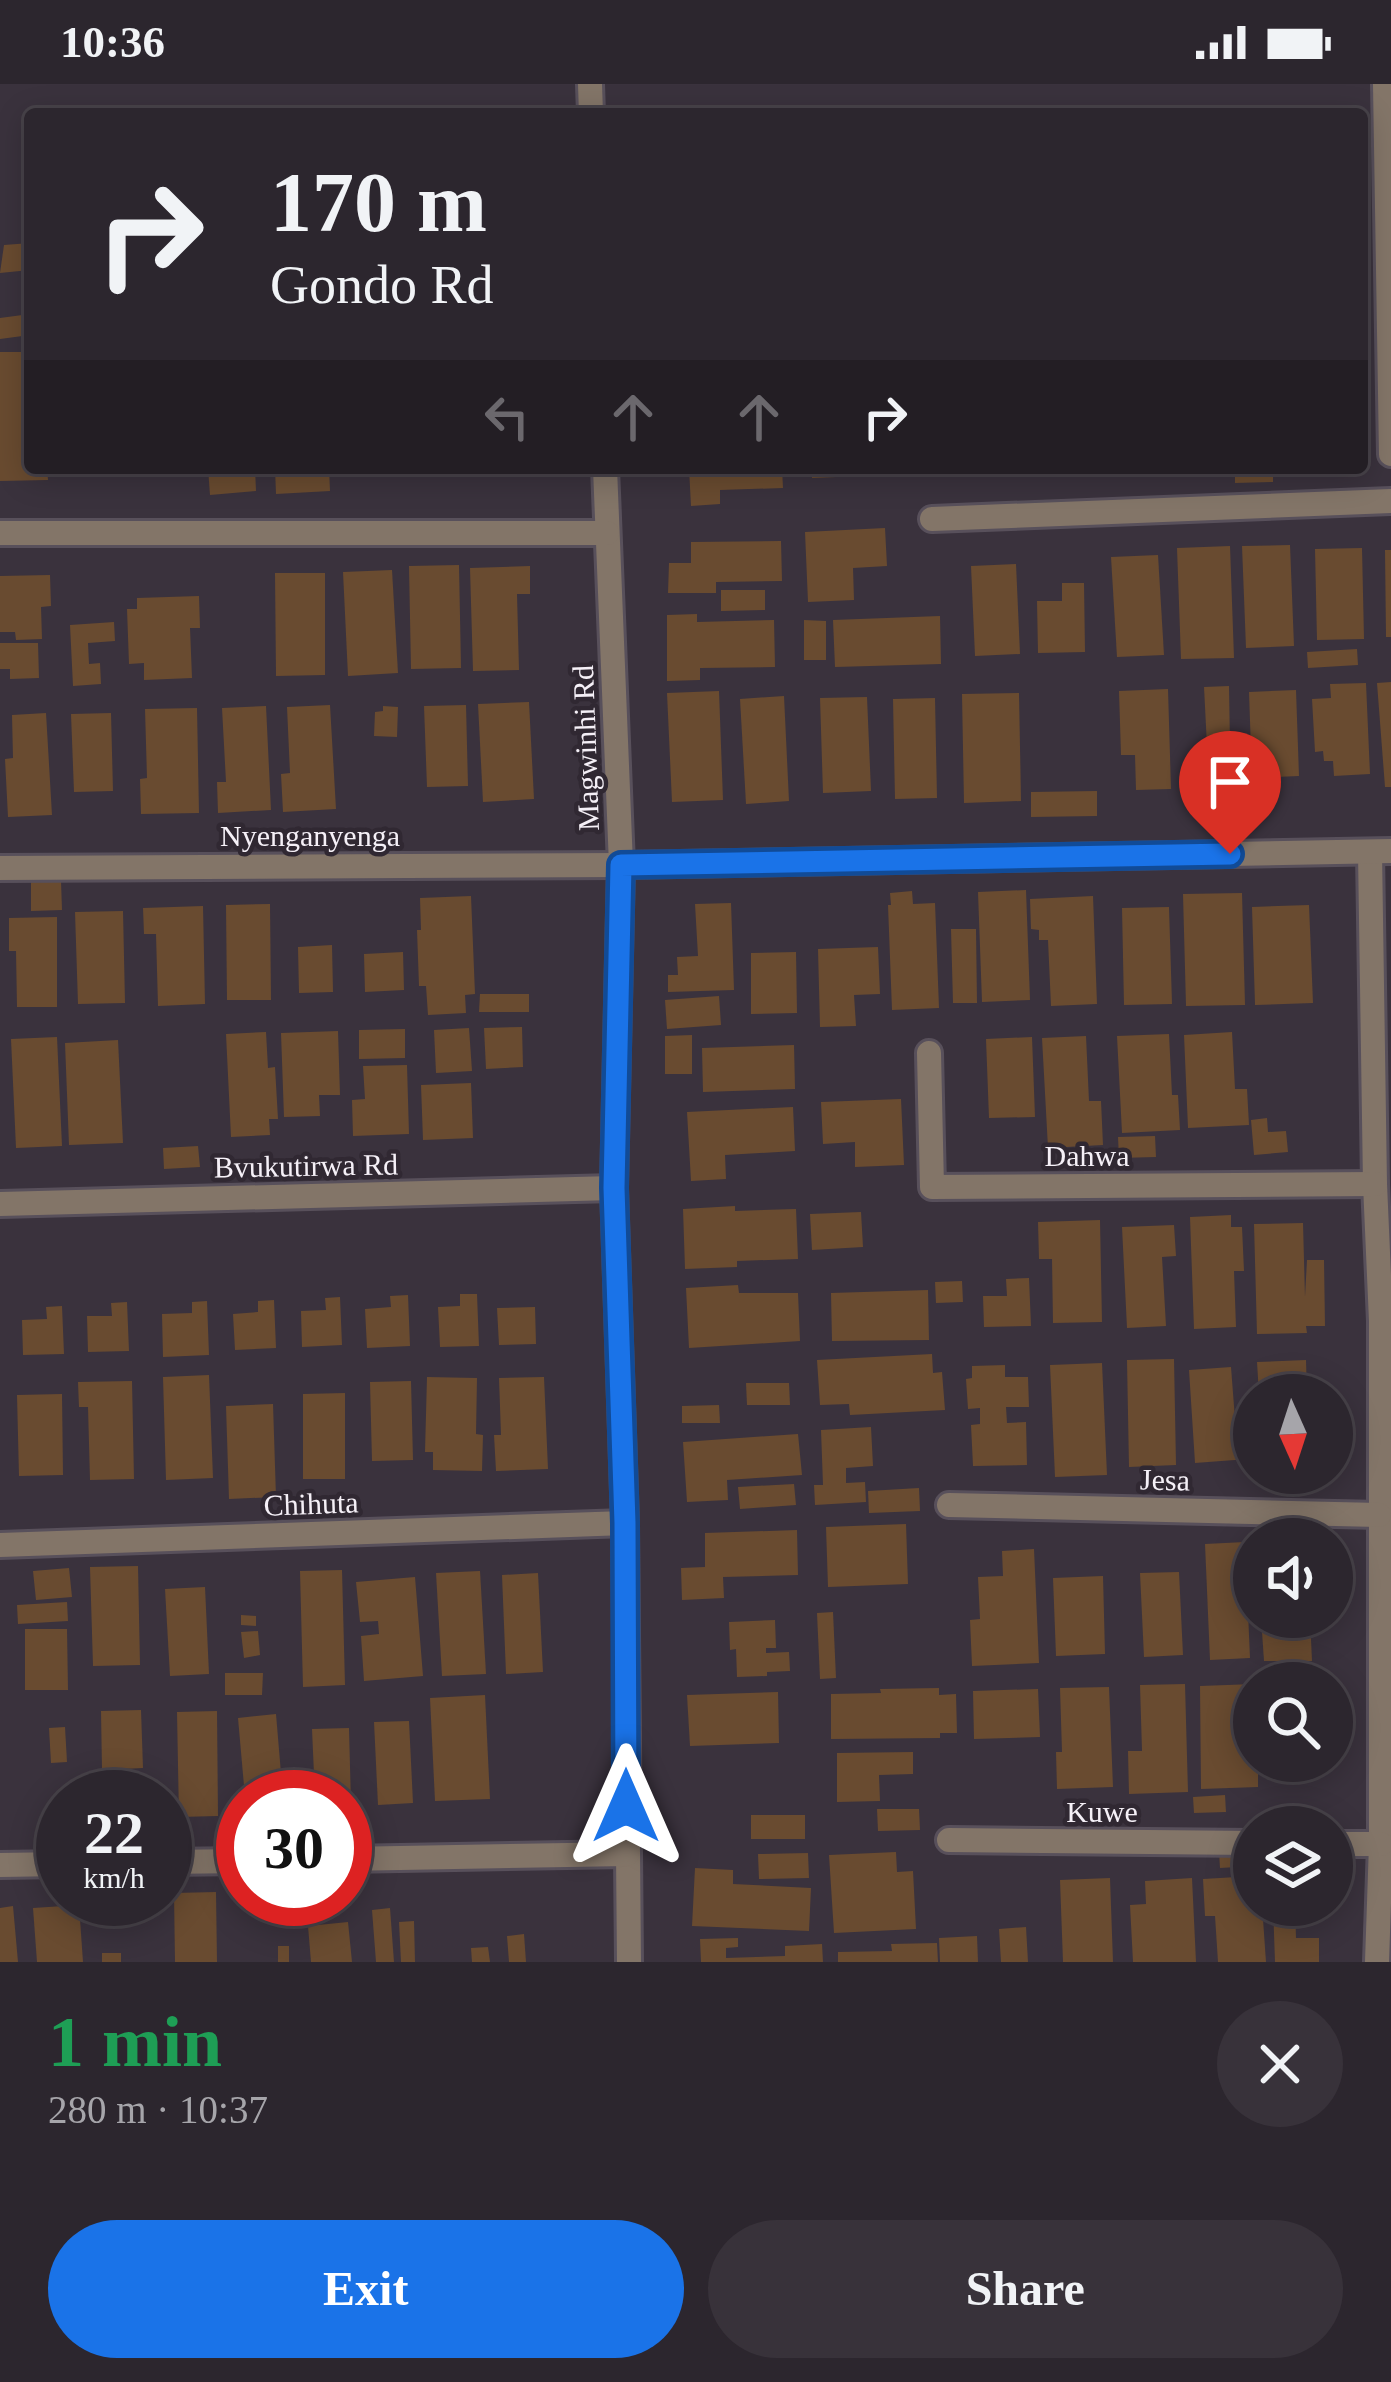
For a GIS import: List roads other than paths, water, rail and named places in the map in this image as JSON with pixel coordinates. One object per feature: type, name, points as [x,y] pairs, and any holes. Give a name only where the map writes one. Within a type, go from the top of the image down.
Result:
[{"type":"street","points":[[1385,84],[1391,454]]},
{"type":"street","name":"Magwinhi Rd","points":[[605,474],[621,865],[614,1188],[625,1523],[628,1962]]},
{"type":"street","points":[[932,519],[1391,501]]},
{"type":"street","points":[[0,533],[608,533]]},
{"type":"street","points":[[1377,1962],[1381,1322],[1375,1184],[1381,852]]},
{"type":"street","name":"Nyenganyenga","points":[[0,868],[621,865],[1381,852]]},
{"type":"street","name":"Dahwa","points":[[929,1053],[932,1187],[1375,1184]]},
{"type":"street","name":"Bvukutirwa Rd","points":[[0,1204],[614,1188]]},
{"type":"street","name":"Jesa","points":[[950,1505],[1379,1515]]},
{"type":"street","name":"Chihuta","points":[[0,1545],[625,1523]]},
{"type":"street","name":"Kuwe","points":[[949,1840],[1233,1843]]},
{"type":"street","points":[[1353,1844],[1381,1844]]},
{"type":"street","points":[[372,1859],[627,1854]]},
{"type":"street","points":[[0,1865],[36,1864]]}]
